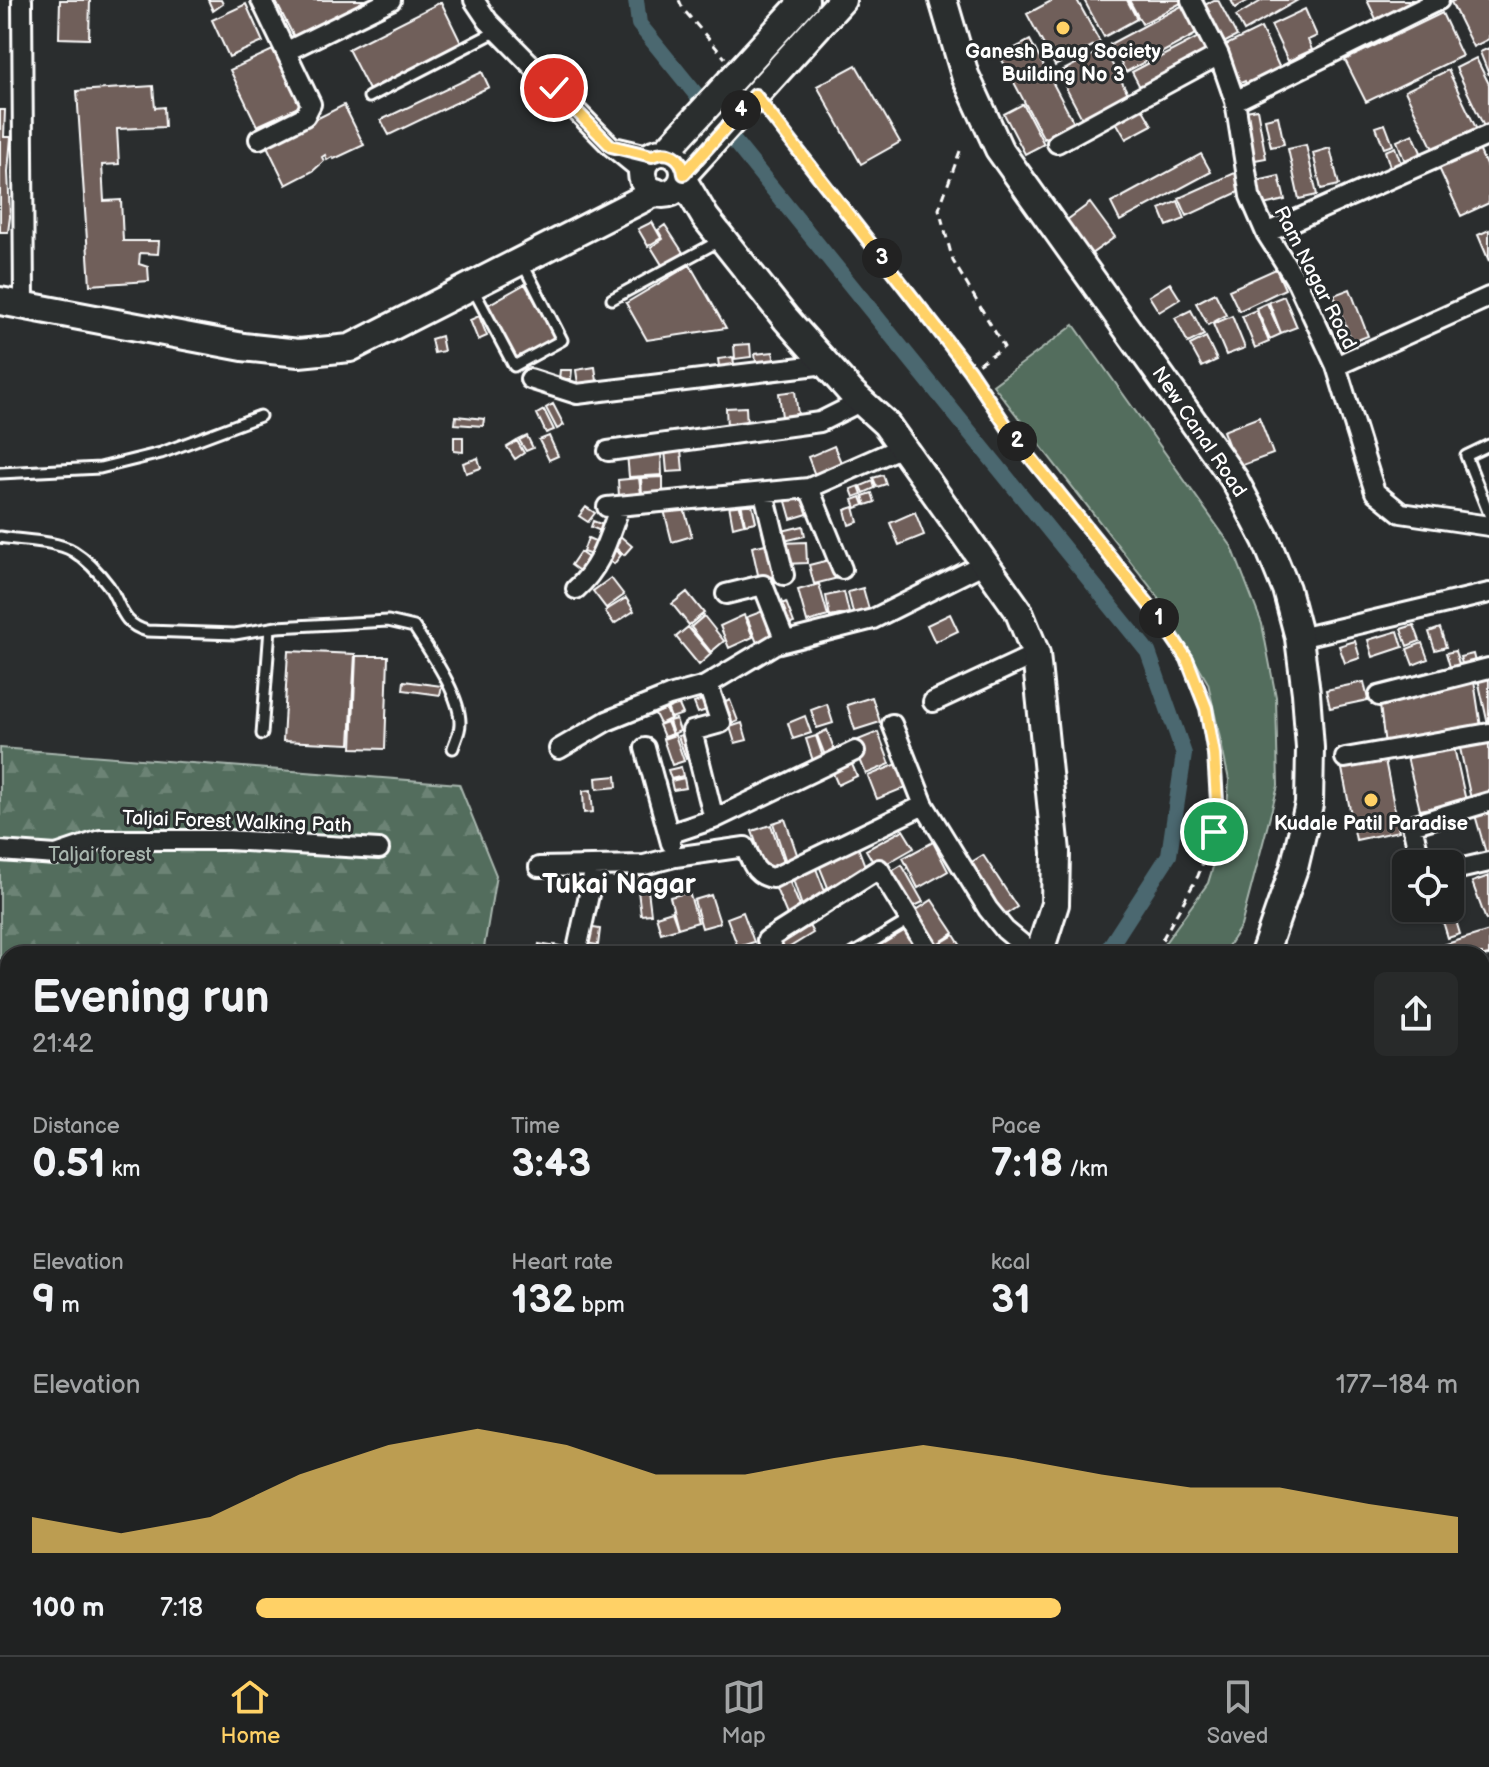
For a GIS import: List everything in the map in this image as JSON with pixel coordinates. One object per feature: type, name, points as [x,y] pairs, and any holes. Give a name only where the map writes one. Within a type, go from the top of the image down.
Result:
[{"type":"street","points":[[22,0],[12,303],[243,347],[299,353],[350,348],[624,208],[751,99],[842,0]]},
{"type":"street","points":[[259,139],[305,116],[311,104],[261,0]]},
{"type":"street","points":[[287,51],[391,0]]},
{"type":"street","points":[[474,0],[497,31],[611,146],[667,170],[786,319],[886,424],[1018,610],[1036,654],[1056,852],[1055,904],[1039,946]]},
{"type":"street","points":[[667,170],[734,77],[805,0]]},
{"type":"street","name":"New Canal Road","points":[[943,0],[965,75],[999,149],[1234,479],[1266,540],[1281,577],[1299,638],[1310,748],[1309,804],[1294,868],[1267,946]]},
{"type":"street","name":"Ram Nagar Road","points":[[1191,0],[1219,55],[1235,101],[1250,196],[1266,233],[1297,282],[1336,366],[1375,492],[1401,513],[1489,526]]},
{"type":"street","points":[[1235,101],[1439,0]]},
{"type":"street","points":[[1057,143],[1219,55]]},
{"type":"street","points":[[1266,233],[1489,135]]},
{"type":"street","points":[[1336,366],[1489,297]]},
{"type":"street","points":[[530,379],[577,394],[826,364]]},
{"type":"street","points":[[608,451],[820,422],[862,401]]},
{"type":"street","points":[[576,589],[591,576],[599,562],[613,507],[809,488],[902,447]]},
{"type":"street","points":[[809,488],[842,569]]},
{"type":"street","points":[[764,493],[784,575]]},
{"type":"street","points":[[559,749],[607,721],[669,696],[708,685],[775,644],[873,619],[985,563]]},
{"type":"street","points":[[726,594],[763,585],[785,641]]},
{"type":"street","points":[[1299,638],[1489,593]]},
{"type":"street","points":[[933,702],[1036,654]]},
{"type":"street","points":[[1379,696],[1489,668]]},
{"type":"street","points":[[708,685],[721,723],[692,731],[714,819]]},
{"type":"street","points":[[892,724],[924,805],[988,909],[1005,930],[1026,946]]},
{"type":"street","points":[[1345,758],[1489,733]]},
{"type":"street","points":[[645,748],[675,857]]},
{"type":"street","points":[[669,834],[714,819],[855,751]]},
{"type":"street","points":[[1418,850],[1412,825],[1489,802]]},
{"type":"street","points":[[539,867],[644,865],[675,857],[745,847],[755,871],[773,878],[924,805]]},
{"type":"street","name":"Taljai Forest Walking Path","points":[[0,851],[56,855],[100,840],[212,840],[379,849]]},
{"type":"street","points":[[1464,868],[1489,862]]},
{"type":"street","points":[[578,946],[595,867]]},
{"type":"street","points":[[770,946],[767,940],[879,869],[926,946]]},
{"type":"lane","points":[[369,97],[497,31]]},
{"type":"lane","points":[[612,299],[722,240]]},
{"type":"lane","points":[[471,287],[514,366],[562,340],[522,261]]},
{"type":"lane","points":[[0,473],[100,468],[161,453],[260,416]]},
{"type":"lane","points":[[1489,445],[1466,456],[1489,514]]},
{"type":"lane","points":[[0,537],[65,547],[76,552],[102,578],[125,619],[135,628],[147,631],[235,634],[270,628],[388,621],[414,627],[440,668],[458,712],[460,726],[453,748]]},
{"type":"lane","points":[[262,734],[270,628]]},
{"type":"lane","points":[[866,946],[911,919]]},
{"type":"path","points":[[679,0],[734,77]]},
{"type":"path","points":[[751,99],[969,370],[1013,436],[1157,615],[1187,659],[1206,708],[1216,785],[1214,832],[1198,876],[1159,946]]},
{"type":"path","points":[[960,151],[939,209],[953,261],[1004,347],[969,370]]},
{"type":"green space","points":[[1074,325],[1232,547],[1262,624],[1276,697],[1278,786],[1241,926],[1228,946],[1163,946],[1208,883],[1226,825],[1229,780],[1208,683],[1155,593],[993,385]]},
{"type":"green space","name":"Taljai forest","points":[[0,748],[459,784],[496,875],[484,946],[0,946]]},
{"type":"building","points":[[60,0],[90,0],[89,39],[59,38]]},
{"type":"building","points":[[208,0],[221,0],[223,4],[213,11]]},
{"type":"building","points":[[275,0],[367,0],[294,37]]},
{"type":"building","name":"Ganesh Baug Society Building No 3","points":[[1053,0],[1077,0],[1100,42],[1055,66],[1027,14]]},
{"type":"building","points":[[1084,0],[1127,0],[1137,19],[1104,37]]},
{"type":"building","points":[[1129,0],[1180,0],[1181,3],[1142,24]]},
{"type":"building","points":[[1218,0],[1237,36],[1218,46],[1198,9]]},
{"type":"building","points":[[1231,0],[1249,0],[1235,8]]},
{"type":"building","points":[[1263,0],[1298,0],[1244,31],[1236,16]]},
{"type":"building","points":[[1367,0],[1422,0],[1377,21]]},
{"type":"building","points":[[1489,0],[1489,39],[1473,47],[1451,2]]},
{"type":"building","points":[[441,2],[461,43],[369,90],[348,49]]},
{"type":"building","points":[[1187,3],[1202,31],[1126,72],[1110,44]]},
{"type":"building","points":[[246,4],[263,42],[229,57],[212,20]]},
{"type":"building","points":[[1305,9],[1317,36],[1308,40],[1312,50],[1288,61],[1271,25]]},
{"type":"building","points":[[1442,13],[1462,56],[1366,102],[1345,60]]},
{"type":"building","points":[[1261,28],[1283,75],[1249,91],[1245,81],[1236,85],[1220,48]]},
{"type":"building","points":[[1204,34],[1213,51],[1141,89],[1132,72]]},
{"type":"building","points":[[1030,40],[1074,123],[1044,139],[1000,56]]},
{"type":"building","points":[[277,48],[303,105],[257,126],[230,70]]},
{"type":"building","points":[[1489,48],[1489,75],[1480,52]]},
{"type":"building","points":[[1104,49],[1130,97],[1084,122],[1058,73]]},
{"type":"building","points":[[1476,58],[1489,84],[1487,133],[1456,68]]},
{"type":"building","points":[[856,65],[900,142],[861,164],[817,86]]},
{"type":"building","points":[[1448,70],[1477,130],[1434,151],[1405,91]]},
{"type":"building","points":[[482,72],[489,87],[389,135],[381,120]]},
{"type":"building","points":[[153,86],[155,108],[164,107],[165,127],[117,129],[119,164],[102,165],[104,201],[121,200],[123,241],[159,241],[158,254],[140,253],[139,264],[148,267],[149,281],[90,285],[77,91]]},
{"type":"building","points":[[1138,101],[1152,125],[1126,139],[1112,115]]},
{"type":"building","points":[[1023,104],[1044,144],[1025,154],[1004,114]]},
{"type":"building","points":[[344,105],[364,145],[334,159],[327,160],[325,155],[322,157],[324,161],[313,171],[286,185],[266,144]]},
{"type":"building","points":[[1257,109],[1266,158],[1249,161],[1240,112]]},
{"type":"building","points":[[0,110],[5,110],[4,137],[11,137],[8,232],[0,232]]},
{"type":"building","points":[[1278,116],[1284,144],[1271,147],[1265,119]]},
{"type":"building","points":[[1385,124],[1393,145],[1384,148],[1376,127]]},
{"type":"building","points":[[1413,134],[1423,157],[1406,164],[1397,141]]},
{"type":"building","points":[[1306,145],[1317,195],[1299,199],[1288,149]]},
{"type":"building","points":[[1395,147],[1402,166],[1391,170],[1385,151]]},
{"type":"building","points":[[1330,148],[1339,185],[1321,189],[1313,153]]},
{"type":"building","points":[[1479,149],[1489,172],[1489,203],[1461,216],[1439,168]]},
{"type":"building","points":[[1201,154],[1211,172],[1120,221],[1111,203]]},
{"type":"building","points":[[1237,172],[1245,189],[1187,216],[1179,198]]},
{"type":"building","points":[[1279,176],[1285,200],[1263,205],[1257,181]]},
{"type":"building","points":[[1178,201],[1185,219],[1167,226],[1160,209]]},
{"type":"building","points":[[1090,203],[1115,237],[1091,254],[1067,220]]},
{"type":"building","points":[[652,222],[661,238],[648,246],[638,229]]},
{"type":"building","points":[[665,225],[684,254],[664,268],[651,247],[663,239],[658,230]]},
{"type":"building","points":[[1489,230],[1489,261],[1478,235]]},
{"type":"building","points":[[690,265],[726,328],[647,340],[626,303]]},
{"type":"building","points":[[1276,269],[1285,289],[1239,311],[1229,290]]},
{"type":"building","points":[[1170,283],[1180,299],[1159,312],[1149,296]]},
{"type":"building","points":[[525,284],[556,338],[517,361],[486,306]]},
{"type":"building","points":[[1350,289],[1368,336],[1352,342],[1334,295]]},
{"type":"building","points":[[1215,293],[1226,315],[1208,325],[1196,303]]},
{"type":"building","points":[[1284,296],[1297,327],[1281,333],[1269,302]]},
{"type":"building","points":[[1267,303],[1281,334],[1270,339],[1256,308]]},
{"type":"building","points":[[1191,310],[1204,335],[1188,343],[1175,318]]},
{"type":"building","points":[[1256,310],[1269,342],[1255,348],[1242,316]]},
{"type":"building","points":[[479,316],[487,336],[478,340],[470,320]]},
{"type":"building","points":[[1232,316],[1245,348],[1226,355],[1213,324]]},
{"type":"building","points":[[441,336],[444,351],[434,353],[431,339]]},
{"type":"building","points":[[1206,337],[1217,360],[1202,367],[1190,345]]},
{"type":"building","points":[[750,344],[751,357],[735,359],[734,345]]},
{"type":"building","points":[[773,352],[776,367],[757,370],[755,354]]},
{"type":"building","points":[[733,357],[735,371],[720,373],[718,359]]},
{"type":"building","points":[[595,367],[598,388],[579,391],[576,370]]},
{"type":"building","points":[[560,370],[572,370],[571,379],[559,379]]},
{"type":"building","points":[[795,391],[798,415],[782,417],[779,393]]},
{"type":"building","points":[[553,404],[564,425],[557,429],[546,408]]},
{"type":"building","points":[[746,407],[747,426],[727,427],[726,408]]},
{"type":"building","points":[[544,410],[554,430],[546,433],[537,414]]},
{"type":"building","points":[[456,416],[484,419],[483,426],[455,424]]},
{"type":"building","points":[[1259,417],[1273,454],[1237,467],[1223,431]]},
{"type":"building","points":[[527,436],[533,448],[526,451],[519,440]]},
{"type":"building","points":[[549,436],[558,456],[549,460],[539,440]]},
{"type":"building","points":[[454,437],[463,437],[463,452],[454,451]]},
{"type":"building","points":[[517,441],[524,453],[515,459],[507,447]]},
{"type":"building","points":[[834,446],[843,467],[816,478],[808,457]]},
{"type":"building","points":[[681,449],[683,471],[667,472],[665,450]]},
{"type":"building","points":[[661,451],[662,475],[629,477],[627,453]]},
{"type":"building","points":[[478,458],[481,468],[466,473],[463,463]]},
{"type":"building","points":[[883,475],[886,484],[877,487],[873,478]]},
{"type":"building","points":[[663,477],[663,492],[642,493],[641,478]]},
{"type":"building","points":[[639,478],[641,494],[619,496],[618,480]]},
{"type":"building","points":[[873,481],[875,488],[864,493],[861,486]]},
{"type":"building","points":[[859,486],[862,494],[854,497],[851,489]]},
{"type":"building","points":[[808,491],[814,512],[791,519],[785,498]]},
{"type":"building","points":[[872,493],[875,502],[866,505],[863,496]]},
{"type":"building","points":[[861,497],[864,505],[856,508],[853,500]]},
{"type":"building","points":[[751,500],[756,522],[745,524],[741,502]]},
{"type":"building","points":[[739,503],[744,524],[733,527],[729,505]]},
{"type":"building","points":[[683,505],[692,536],[672,542],[664,510]]},
{"type":"building","points":[[586,507],[595,513],[588,522],[579,516]]},
{"type":"building","points":[[854,507],[858,522],[849,525],[845,510]]},
{"type":"building","points":[[915,512],[924,535],[899,545],[890,523]]},
{"type":"building","points":[[593,521],[606,526],[603,532],[591,527]]},
{"type":"building","points":[[803,526],[805,536],[784,541],[782,531]]},
{"type":"building","points":[[619,535],[632,546],[624,555],[611,544]]},
{"type":"building","points":[[588,538],[602,544],[597,557],[583,552]]},
{"type":"building","points":[[774,542],[780,575],[759,579],[752,547]]},
{"type":"building","points":[[806,542],[807,563],[784,564],[783,543]]},
{"type":"building","points":[[612,548],[621,555],[614,564],[605,556]]},
{"type":"building","points":[[580,552],[594,562],[585,575],[571,565]]},
{"type":"building","points":[[837,558],[842,577],[814,584],[809,565]]},
{"type":"building","points":[[611,578],[624,595],[606,608],[593,591]]},
{"type":"building","points":[[819,584],[828,616],[807,622],[798,590]]},
{"type":"building","points":[[863,588],[870,613],[854,617],[848,592]]},
{"type":"building","points":[[687,592],[704,613],[689,625],[672,604]]},
{"type":"building","points":[[844,592],[849,613],[830,617],[826,596]]},
{"type":"building","points":[[626,598],[634,611],[614,624],[605,611]]},
{"type":"building","points":[[786,602],[794,623],[785,626],[777,606]]},
{"type":"building","points":[[771,608],[780,635],[757,643],[747,617]]},
{"type":"building","points":[[950,614],[958,631],[935,642],[927,625]]},
{"type":"building","points":[[744,615],[753,637],[729,648],[720,626]]},
{"type":"building","points":[[704,616],[724,641],[711,652],[691,627]]},
{"type":"building","points":[[1414,625],[1420,641],[1407,646],[1401,629]]},
{"type":"building","points":[[688,627],[711,654],[699,665],[676,637]]},
{"type":"building","points":[[1440,628],[1446,647],[1435,650],[1429,632]]},
{"type":"building","points":[[1398,631],[1403,647],[1373,657],[1368,640]]},
{"type":"building","points":[[1355,641],[1360,658],[1345,663],[1339,646]]},
{"type":"building","points":[[1422,643],[1428,659],[1413,665],[1407,649]]},
{"type":"building","points":[[288,651],[355,654],[350,744],[283,741]]},
{"type":"building","points":[[1455,651],[1461,671],[1452,674],[1446,653]]},
{"type":"building","points":[[1473,654],[1477,670],[1465,673],[1460,657]]},
{"type":"building","points":[[356,656],[388,656],[385,749],[352,748]]},
{"type":"building","points":[[1489,673],[1489,729],[1477,675]]},
{"type":"building","points":[[404,681],[442,686],[440,695],[403,690]]},
{"type":"building","points":[[1474,681],[1481,727],[1385,745],[1380,705]]},
{"type":"building","points":[[1364,682],[1368,700],[1330,708],[1326,690]]},
{"type":"building","points":[[872,697],[880,722],[855,730],[847,705]]},
{"type":"building","points":[[707,698],[712,708],[698,713],[694,703]]},
{"type":"building","points":[[730,700],[738,721],[725,727],[716,706]]},
{"type":"building","points":[[678,703],[683,714],[671,718],[667,707]]},
{"type":"building","points":[[827,704],[833,723],[817,728],[811,710]]},
{"type":"building","points":[[666,709],[670,719],[660,724],[655,714]]},
{"type":"building","points":[[805,716],[811,733],[793,739],[788,723]]},
{"type":"building","points":[[676,719],[680,731],[673,734],[669,721]]},
{"type":"building","points":[[667,722],[672,734],[664,737],[659,725]]},
{"type":"building","points":[[742,723],[747,740],[735,743],[730,727]]},
{"type":"building","points":[[827,730],[836,754],[826,758],[817,735]]},
{"type":"building","points":[[878,732],[890,764],[866,774],[853,742]]},
{"type":"building","points":[[689,733],[697,755],[686,759],[678,736]]},
{"type":"building","points":[[675,735],[684,761],[672,765],[663,739]]},
{"type":"building","points":[[816,736],[823,757],[813,761],[806,739]]},
{"type":"building","points":[[1489,742],[1489,798],[1472,804],[1460,748]]},
{"type":"building","points":[[1453,743],[1466,801],[1420,810],[1406,753]]},
{"type":"building","points":[[848,755],[857,776],[838,785],[829,764]]},
{"type":"building","name":"Kudale Patil Paradise","points":[[1385,760],[1399,831],[1356,840],[1342,769]]},
{"type":"building","points":[[902,762],[911,785],[877,799],[868,776]]},
{"type":"building","points":[[681,767],[683,776],[671,779],[668,770]]},
{"type":"building","points":[[616,776],[617,787],[597,789],[596,778]]},
{"type":"building","points":[[684,778],[686,788],[673,790],[671,781]]},
{"type":"building","points":[[591,790],[593,812],[584,813],[583,791]]},
{"type":"building","points":[[1489,804],[1489,860],[1488,860],[1473,808]]},
{"type":"building","points":[[785,819],[799,860],[787,865],[773,823]]},
{"type":"building","points":[[771,825],[785,865],[766,872],[752,831]]},
{"type":"building","points":[[903,830],[914,848],[877,869],[866,850]]},
{"type":"building","points":[[856,842],[868,874],[829,890],[816,858]]},
{"type":"building","points":[[933,842],[948,871],[918,888],[903,858]]},
{"type":"building","points":[[983,855],[1017,907],[999,919],[965,866]]},
{"type":"building","points":[[902,865],[923,902],[906,910],[887,874]]},
{"type":"building","points":[[815,866],[827,897],[802,906],[791,874]]},
{"type":"building","points":[[646,873],[651,914],[641,915],[636,874]]},
{"type":"building","points":[[1489,876],[1489,919],[1486,920],[1472,882]]},
{"type":"building","points":[[788,878],[801,909],[787,915],[774,884]]},
{"type":"building","points":[[689,892],[698,922],[678,928],[670,897]]},
{"type":"building","points":[[711,895],[720,923],[702,928],[694,900]]},
{"type":"building","points":[[932,900],[954,933],[937,944],[915,911]]},
{"type":"building","points":[[672,911],[678,928],[661,933],[656,916]]},
{"type":"building","points":[[743,912],[754,942],[738,946],[727,918]]},
{"type":"building","points":[[1443,922],[1456,922],[1460,934],[1448,938]]},
{"type":"building","points":[[808,924],[813,933],[792,946],[783,946],[780,940]]},
{"type":"building","points":[[587,927],[600,929],[598,945],[585,943]]},
{"type":"building","points":[[905,930],[914,946],[877,946]]},
{"type":"building","points":[[1489,931],[1489,946],[1443,945]]},
{"type":"building","points":[[954,935],[961,946],[936,946]]},
{"type":"waterway","points":[[636,0],[639,24],[1148,652],[1184,754],[1169,855],[1110,946]]},
{"type":"place","name":"Ganesh Baug Society Building No 3","points":[[1063,28]]},
{"type":"place","name":"Kudale Patil Paradise","points":[[1371,800]]},
{"type":"district","name":"Tukai Nagar","points":[[619,884]]},
{"type":"route","points":[[554,88],[611,146],[652,156],[665,152],[671,154],[681,162],[684,174],[755,95],[969,370],[1013,436],[1131,581],[1187,659],[1206,708],[1214,754],[1217,801],[1214,832]]}]
